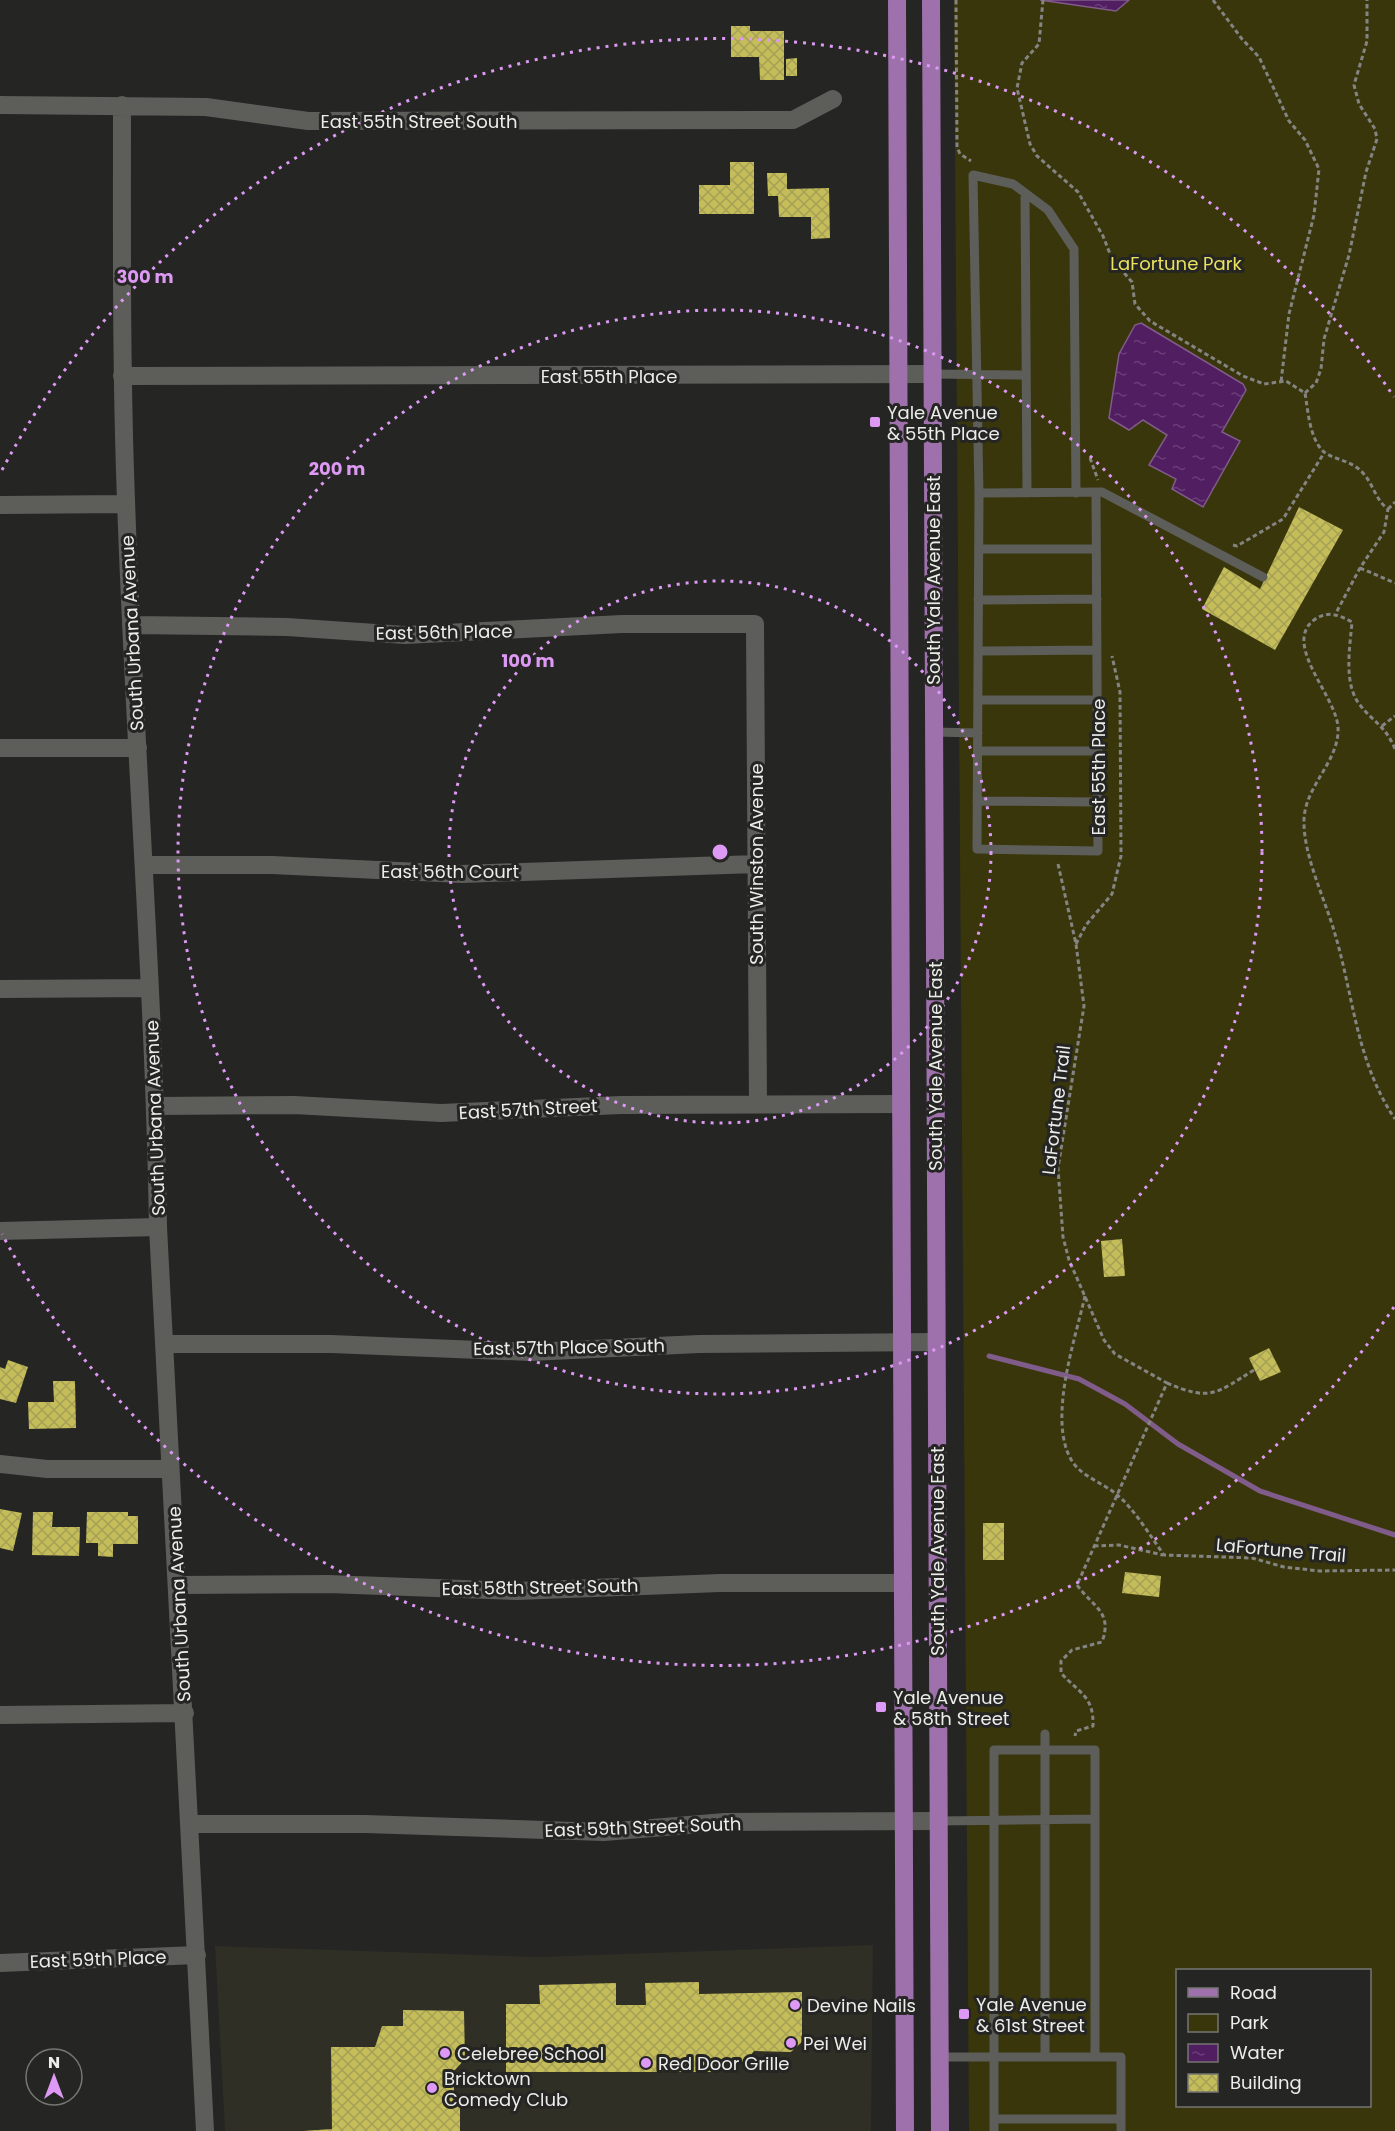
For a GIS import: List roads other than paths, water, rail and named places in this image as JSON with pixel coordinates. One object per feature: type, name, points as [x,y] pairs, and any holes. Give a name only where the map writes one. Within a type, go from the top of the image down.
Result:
[{"type":"main road","name":"South Yale Avenue East","points":[[897,0],[905,2131]]},
{"type":"main road","name":"South Yale Avenue East","points":[[931,0],[940,2131]]},
{"type":"street","name":"East 55th Street South","points":[[0,105],[206,106],[308,121],[793,120],[833,99]]},
{"type":"street","name":"South Urbana Avenue","points":[[122,105],[122,376],[126,504],[156,1106],[158,1227],[191,1824],[205,2131]]},
{"type":"street","name":"East 55th Place","points":[[122,376],[932,374]]},
{"type":"street","points":[[0,505],[126,504]]},
{"type":"street","name":"East 56th Place","points":[[133,625],[275,627],[405,635],[622,624],[755,624]]},
{"type":"street","name":"South Winston Avenue","points":[[755,624],[758,1104]]},
{"type":"street","points":[[0,748],[138,748]]},
{"type":"street","name":"East 56th Court","points":[[144,865],[272,865],[462,874],[756,864]]},
{"type":"street","points":[[0,989],[150,988]]},
{"type":"street","name":"East 57th Street","points":[[156,1106],[294,1105],[441,1113],[621,1105],[901,1104]]},
{"type":"street","points":[[0,1231],[158,1227]]},
{"type":"street","name":"East 57th Place South","points":[[165,1344],[331,1344],[530,1352],[699,1344],[936,1342]]},
{"type":"street","points":[[0,1464],[47,1469],[170,1469]]},
{"type":"street","name":"East 58th Street South","points":[[178,1585],[328,1584],[517,1591],[720,1583],[903,1583]]},
{"type":"street","points":[[0,1715],[185,1713]]},
{"type":"street","name":"East 59th Street South","points":[[191,1824],[365,1824],[604,1832],[725,1822],[939,1821]]},
{"type":"street","name":"East 59th Place","points":[[0,1963],[197,1955]]},
{"type":"lane","points":[[1026,375],[978,374],[973,175],[1012,184],[1048,210],[1074,249],[1076,493]]},
{"type":"lane","points":[[1025,194],[1027,493]]},
{"type":"lane","name":"East 55th Place","points":[[932,374],[978,374],[977,849],[1098,851],[1096,493]]},
{"type":"lane","points":[[979,493],[1102,492],[1263,577]]},
{"type":"lane","points":[[979,549],[1096,549]]},
{"type":"lane","points":[[978,600],[1096,599]]},
{"type":"lane","points":[[978,651],[1097,650]]},
{"type":"lane","points":[[978,700],[1097,700]]},
{"type":"lane","points":[[934,732],[978,733]]},
{"type":"lane","points":[[978,751],[1098,751]]},
{"type":"lane","points":[[977,801],[1098,802]]},
{"type":"lane","points":[[1045,2057],[1046,1734]]},
{"type":"lane","points":[[994,2131],[994,1750],[1095,1750],[1095,2057]]},
{"type":"lane","name":"East 59th Street South","points":[[939,1821],[1095,1819]]},
{"type":"lane","points":[[940,2057],[1121,2057],[1121,2131]]},
{"type":"lane","points":[[994,2119],[1121,2119]]},
{"type":"water","points":[[1040,0],[1129,0],[1116,11]]},
{"type":"water","points":[[1141,323],[1243,384],[1246,390],[1222,432],[1240,441],[1203,507],[1172,489],[1176,479],[1149,465],[1167,435],[1143,420],[1129,430],[1109,418],[1119,354],[1135,325]]},
{"type":"waterway","points":[[989,1356],[1079,1379],[1125,1404],[1178,1444],[1260,1491],[1395,1535]]},
{"type":"place","name":"Yale Avenue & 55th Place","points":[[875,422]]},
{"type":"place","name":"Yale Avenue & 58th Street","points":[[881,1707]]},
{"type":"place","name":"Devine Nails","points":[[795,2005]]},
{"type":"place","name":"Yale Avenue & 61st Street","points":[[964,2014]]},
{"type":"place","name":"Pei Wei","points":[[791,2043]]},
{"type":"place","name":"Celebree School","points":[[445,2053]]},
{"type":"place","name":"Red Door Grille","points":[[646,2063]]},
{"type":"place","name":"Bricktown Comedy Club","points":[[432,2088]]},
{"type":"park label","name":"LaFortune Park","points":[[1176,263]]}]
